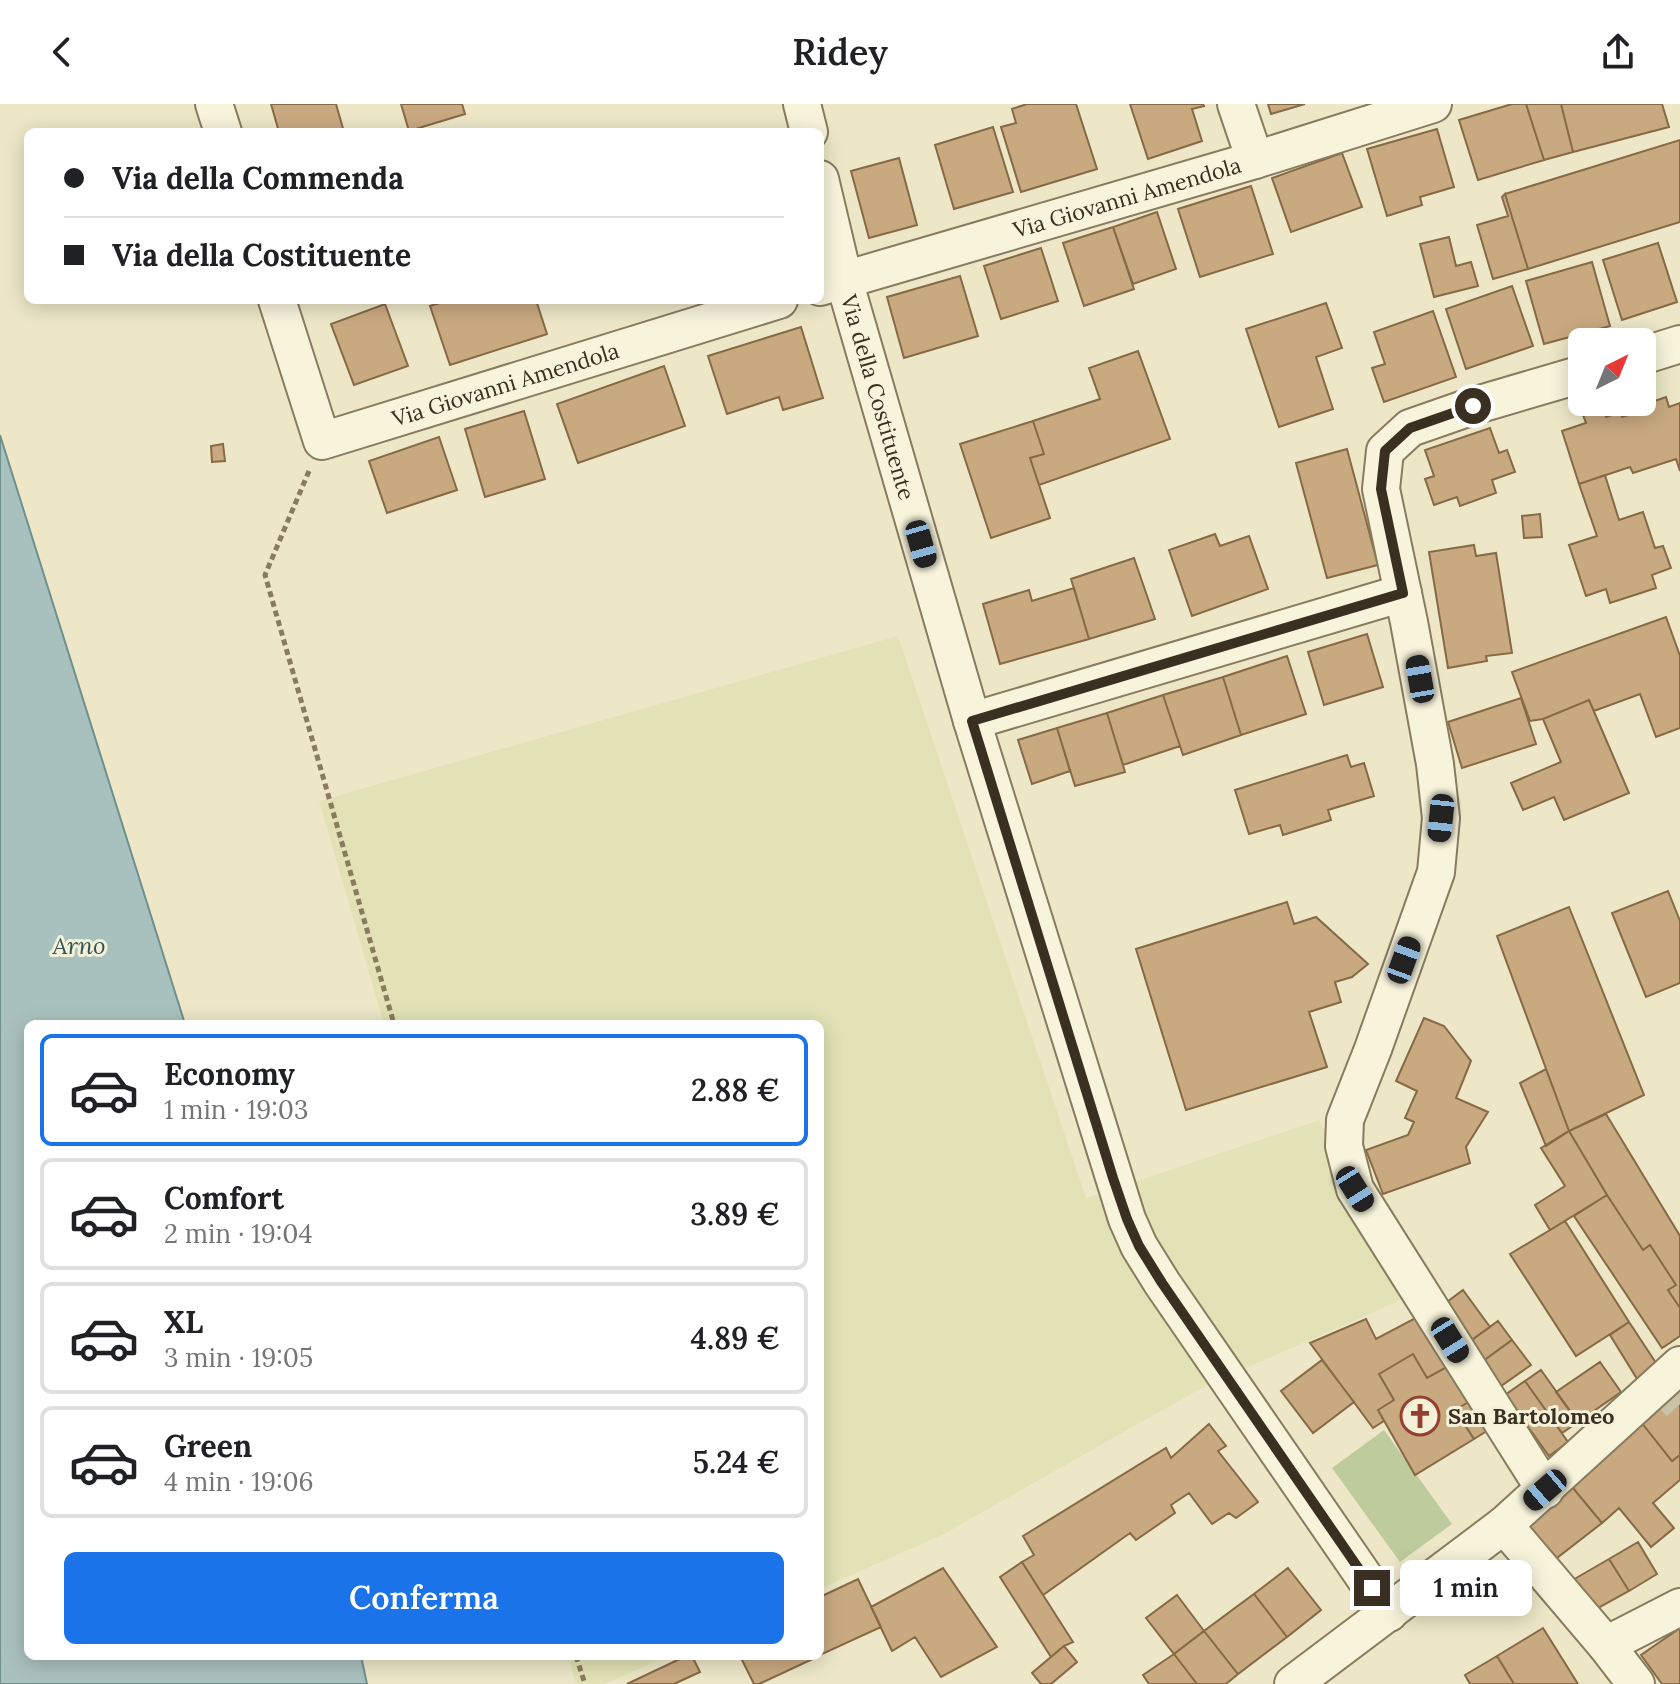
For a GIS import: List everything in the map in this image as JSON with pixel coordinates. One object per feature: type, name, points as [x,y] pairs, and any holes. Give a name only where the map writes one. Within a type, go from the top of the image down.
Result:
[{"type":"street","points":[[214,104],[222,128]]},
{"type":"street","points":[[802,104],[808,128]]},
{"type":"street","points":[[1236,104],[1255,160]]},
{"type":"street","name":"Via Giovanni Amendola","points":[[832,284],[1255,160],[1433,104]]},
{"type":"street","name":"Via della Costituente","points":[[824,214],[832,284],[1127,1219],[1139,1246],[1162,1283],[1389,1613]]},
{"type":"street","points":[[278,304],[322,441]]},
{"type":"street","name":"Via Giovanni Amendola","points":[[322,441],[766,304]]},
{"type":"street","points":[[1656,352],[1680,344]]},
{"type":"street","points":[[1545,1490],[1355,1189],[1344,1146],[1345,1120],[1436,872],[1441,818],[1437,778],[1381,489],[1385,451],[1410,428],[1568,378]]},
{"type":"street","points":[[972,721],[1403,593]]},
{"type":"street","points":[[1293,1684],[1504,1525],[1669,1380]]},
{"type":"street","points":[[1504,1525],[1636,1684]]},
{"type":"street","points":[[1606,1645],[1680,1607]]},
{"type":"path","points":[[322,441],[265,575],[393,1020]]},
{"type":"path","points":[[577,1660],[585,1684]]},
{"type":"green space","points":[[898,636],[1086,1198],[1319,1120],[1410,1296],[1205,1386],[942,1535],[824,1587],[824,1020],[383,1020],[319,801]]},
{"type":"green space","points":[[1384,1430],[1452,1524],[1400,1562],[1332,1468]]},
{"type":"green space","points":[[569,1660],[659,1660],[605,1684],[576,1684]]},
{"type":"water","name":"Arno","points":[[0,435],[184,1020],[24,1020],[24,1660],[362,1660],[367,1684],[0,1684]]},
{"type":"building","points":[[271,104],[336,104],[343,128],[278,128]]},
{"type":"building","points":[[401,104],[462,104],[465,114],[419,128],[408,128]]},
{"type":"building","points":[[1027,104],[1076,104],[1097,169],[1021,192],[1001,127],[1016,123],[1012,109]]},
{"type":"building","points":[[1130,104],[1203,104],[1192,109],[1202,141],[1148,159]]},
{"type":"building","points":[[1268,104],[1305,104],[1271,114]]},
{"type":"building","points":[[1512,104],[1526,104],[1544,160],[1478,180],[1459,120]]},
{"type":"building","points":[[1526,104],[1561,104],[1573,152],[1544,160]]},
{"type":"building","points":[[1561,104],[1662,104],[1669,127],[1573,152]]},
{"type":"building","points":[[993,127],[1013,192],[954,209],[935,145]]},
{"type":"building","points":[[1437,129],[1454,187],[1420,197],[1422,205],[1387,216],[1367,149]]},
{"type":"building","points":[[1680,140],[1680,222],[1528,269],[1505,194]]},
{"type":"building","points":[[1342,153],[1362,207],[1291,232],[1272,178]]},
{"type":"building","points":[[899,158],[917,225],[869,238],[851,171]]},
{"type":"building","points":[[1251,186],[1273,254],[1200,277],[1178,209]]},
{"type":"building","points":[[1505,194],[1528,269],[1493,279],[1477,225],[1508,216],[1502,197]]},
{"type":"building","points":[[1157,212],[1176,269],[1133,284],[1113,227]]},
{"type":"building","points":[[1113,227],[1134,289],[1084,306],[1063,243]]},
{"type":"building","points":[[1449,237],[1456,266],[1471,262],[1478,286],[1434,297],[1420,244]]},
{"type":"building","points":[[1658,243],[1677,302],[1622,320],[1603,260]]},
{"type":"building","points":[[1041,248],[1058,301],[1001,319],[984,266]]},
{"type":"building","points":[[1592,262],[1610,326],[1568,328],[1568,337],[1544,344],[1526,281]]},
{"type":"building","points":[[960,276],[978,336],[904,358],[887,297]]},
{"type":"building","points":[[1512,286],[1533,346],[1466,369],[1446,309]]},
{"type":"building","points":[[1326,303],[1342,348],[1316,357],[1333,409],[1279,427],[1246,329]]},
{"type":"building","points":[[385,304],[408,366],[354,385],[331,324]]},
{"type":"building","points":[[537,304],[547,334],[450,365],[430,306]]},
{"type":"building","points":[[1433,311],[1456,377],[1384,402],[1372,368],[1385,364],[1374,332]]},
{"type":"building","points":[[801,327],[823,398],[783,410],[779,397],[727,414],[708,356]]},
{"type":"building","points":[[1138,351],[1170,439],[1039,485],[1030,458],[1044,454],[1033,421],[1100,399],[1089,368]]},
{"type":"building","points":[[664,366],[685,426],[578,463],[557,404]]},
{"type":"building","points":[[1666,397],[1669,407],[1680,403],[1680,471],[1676,459],[1633,473],[1630,467],[1579,484],[1562,431],[1586,423],[1583,416],[1656,416],[1656,400]]},
{"type":"building","points":[[524,411],[545,479],[485,497],[465,429]]},
{"type":"building","points":[[1033,421],[1044,454],[1030,458],[1050,518],[991,538],[960,444]]},
{"type":"building","points":[[1490,428],[1499,453],[1507,450],[1515,472],[1492,480],[1496,493],[1460,506],[1457,497],[1434,505],[1425,479],[1434,476],[1425,450]]},
{"type":"building","points":[[439,437],[457,490],[387,513],[369,461]]},
{"type":"building","points":[[223,444],[225,461],[212,462],[211,446]]},
{"type":"building","points":[[1347,449],[1378,565],[1327,578],[1296,463]]},
{"type":"building","points":[[1605,475],[1619,520],[1643,512],[1655,548],[1663,546],[1671,568],[1652,575],[1656,588],[1610,603],[1606,589],[1586,596],[1569,545],[1597,536],[1579,484]]},
{"type":"building","points":[[1540,514],[1542,537],[1524,538],[1522,516]]},
{"type":"building","points":[[1215,534],[1220,546],[1249,536],[1268,589],[1192,616],[1169,550]]},
{"type":"building","points":[[1474,545],[1476,556],[1496,553],[1512,653],[1486,656],[1487,661],[1448,668],[1429,552]]},
{"type":"building","points":[[1134,558],[1155,619],[1089,639],[1071,579]]},
{"type":"building","points":[[1074,588],[1089,639],[1000,664],[983,604],[1029,590],[1032,601]]},
{"type":"building","points":[[1666,617],[1680,656],[1680,728],[1656,737],[1640,694],[1594,711],[1589,700],[1543,719],[1530,721],[1512,672]]},
{"type":"building","points":[[1367,634],[1383,687],[1324,705],[1308,652]]},
{"type":"building","points":[[1287,656],[1306,714],[1241,735],[1223,677]]},
{"type":"building","points":[[1223,677],[1241,735],[1183,755],[1163,695]]},
{"type":"building","points":[[1163,695],[1180,746],[1123,765],[1107,713]]},
{"type":"building","points":[[1521,698],[1536,744],[1462,768],[1448,722]]},
{"type":"building","points":[[1589,700],[1629,793],[1564,820],[1554,797],[1523,810],[1511,783],[1561,762],[1543,719]]},
{"type":"building","points":[[1107,713],[1125,772],[1075,786],[1057,728]]},
{"type":"building","points":[[1057,728],[1070,771],[1032,784],[1018,740]]},
{"type":"building","points":[[1347,755],[1351,767],[1364,763],[1374,796],[1328,810],[1331,820],[1283,835],[1280,825],[1249,834],[1235,790]]},
{"type":"building","points":[[1668,891],[1680,921],[1680,983],[1646,997],[1612,913]]},
{"type":"building","points":[[1287,902],[1294,924],[1316,917],[1368,964],[1352,977],[1335,982],[1341,1002],[1309,1012],[1327,1067],[1186,1110],[1136,949]]},
{"type":"building","points":[[1569,907],[1644,1095],[1569,1131],[1497,936]]},
{"type":"building","points":[[1424,1018],[1444,1026],[1471,1061],[1456,1098],[1488,1112],[1466,1147],[1470,1163],[1383,1194],[1366,1150],[1408,1135],[1414,1122],[1405,1118],[1417,1091],[1396,1081]]},
{"type":"building","points":[[1546,1069],[1569,1131],[1546,1146],[1520,1083]]},
{"type":"building","points":[[1606,1114],[1680,1236],[1680,1308],[1668,1290],[1676,1285],[1650,1245],[1643,1250],[1569,1131]]},
{"type":"building","points":[[1569,1131],[1607,1195],[1550,1230],[1535,1205],[1565,1186],[1541,1148]]},
{"type":"building","points":[[1607,1195],[1643,1250],[1650,1245],[1676,1285],[1668,1290],[1680,1308],[1680,1336],[1662,1348],[1574,1216]]},
{"type":"building","points":[[1565,1221],[1629,1322],[1576,1356],[1510,1254]]},
{"type":"building","points":[[1463,1290],[1490,1327],[1469,1342],[1443,1305]]},
{"type":"building","points":[[1425,1313],[1456,1362],[1427,1378],[1413,1354],[1379,1374],[1394,1400],[1378,1410],[1384,1421],[1373,1428],[1310,1343],[1366,1319],[1376,1339]]},
{"type":"building","points":[[1498,1321],[1512,1340],[1483,1361],[1469,1342]]},
{"type":"building","points":[[1629,1322],[1660,1369],[1639,1382],[1610,1335]]},
{"type":"building","points":[[1512,1340],[1531,1365],[1501,1386],[1483,1361]]},
{"type":"building","name":"San Bartolomeo","points":[[1413,1354],[1427,1378],[1456,1362],[1477,1397],[1455,1410],[1474,1439],[1415,1475],[1378,1410],[1394,1400],[1379,1374]]},
{"type":"building","points":[[1322,1360],[1354,1402],[1313,1433],[1281,1391]]},
{"type":"building","points":[[1600,1362],[1621,1392],[1578,1422],[1556,1392]]},
{"type":"building","points":[[1541,1370],[1578,1422],[1562,1433],[1525,1381]]},
{"type":"building","points":[[1525,1381],[1568,1442],[1549,1456],[1505,1395]]},
{"type":"building","points":[[1675,1387],[1680,1394],[1680,1455],[1672,1461],[1637,1417]]},
{"type":"building","points":[[1477,1397],[1495,1426],[1474,1439],[1455,1410]]},
{"type":"building","points":[[1637,1417],[1672,1461],[1680,1455],[1680,1480],[1653,1503],[1674,1528],[1651,1547],[1619,1508],[1602,1523],[1568,1482]]},
{"type":"building","points":[[1209,1424],[1226,1446],[1218,1451],[1258,1502],[1236,1518],[1229,1513],[1212,1524],[1189,1493],[1171,1505],[1175,1513],[1136,1540],[1130,1533],[1043,1595],[1022,1562],[1034,1555],[1023,1536],[1166,1448],[1171,1458]]},
{"type":"building","points":[[1568,1482],[1602,1523],[1553,1561],[1523,1525]]},
{"type":"building","points":[[1638,1542],[1657,1574],[1629,1591],[1609,1559]]},
{"type":"building","points":[[1609,1559],[1629,1591],[1591,1612],[1571,1581]]},
{"type":"building","points":[[1022,1562],[1073,1642],[1051,1657],[1000,1577]]},
{"type":"building","points":[[943,1568],[997,1647],[941,1677],[915,1637],[892,1651],[871,1607]]},
{"type":"building","points":[[1288,1568],[1321,1610],[1287,1637],[1254,1594]]},
{"type":"building","points":[[858,1579],[881,1627],[824,1653],[824,1595]]},
{"type":"building","points":[[1254,1594],[1287,1637],[1238,1674],[1204,1631]]},
{"type":"building","points":[[1177,1595],[1204,1631],[1174,1654],[1146,1618]]},
{"type":"building","points":[[1543,1628],[1578,1684],[1514,1684],[1497,1656]]},
{"type":"building","points":[[1680,1628],[1680,1684],[1662,1684],[1641,1655]]},
{"type":"building","points":[[1204,1631],[1238,1674],[1226,1684],[1197,1684],[1174,1654]]},
{"type":"building","points":[[1064,1646],[1077,1662],[1051,1684],[1041,1684],[1032,1673]]},
{"type":"building","points":[[1174,1654],[1197,1684],[1149,1684],[1143,1675]]},
{"type":"building","points":[[1497,1656],[1514,1684],[1470,1684],[1465,1675]]},
{"type":"building","points":[[678,1660],[694,1660],[700,1672],[674,1684],[627,1684]]},
{"type":"building","points":[[742,1660],[810,1660],[759,1684],[754,1684]]},
{"type":"tunnel","points":[[1669,1392],[1680,1404]]},
{"type":"place","name":"San Bartolomeo","points":[[1420,1416]]},
{"type":"route","points":[[1372,1588],[1139,1246],[1113,1178],[972,721],[1403,593],[1381,489],[1385,451],[1410,428],[1473,406]]}]
